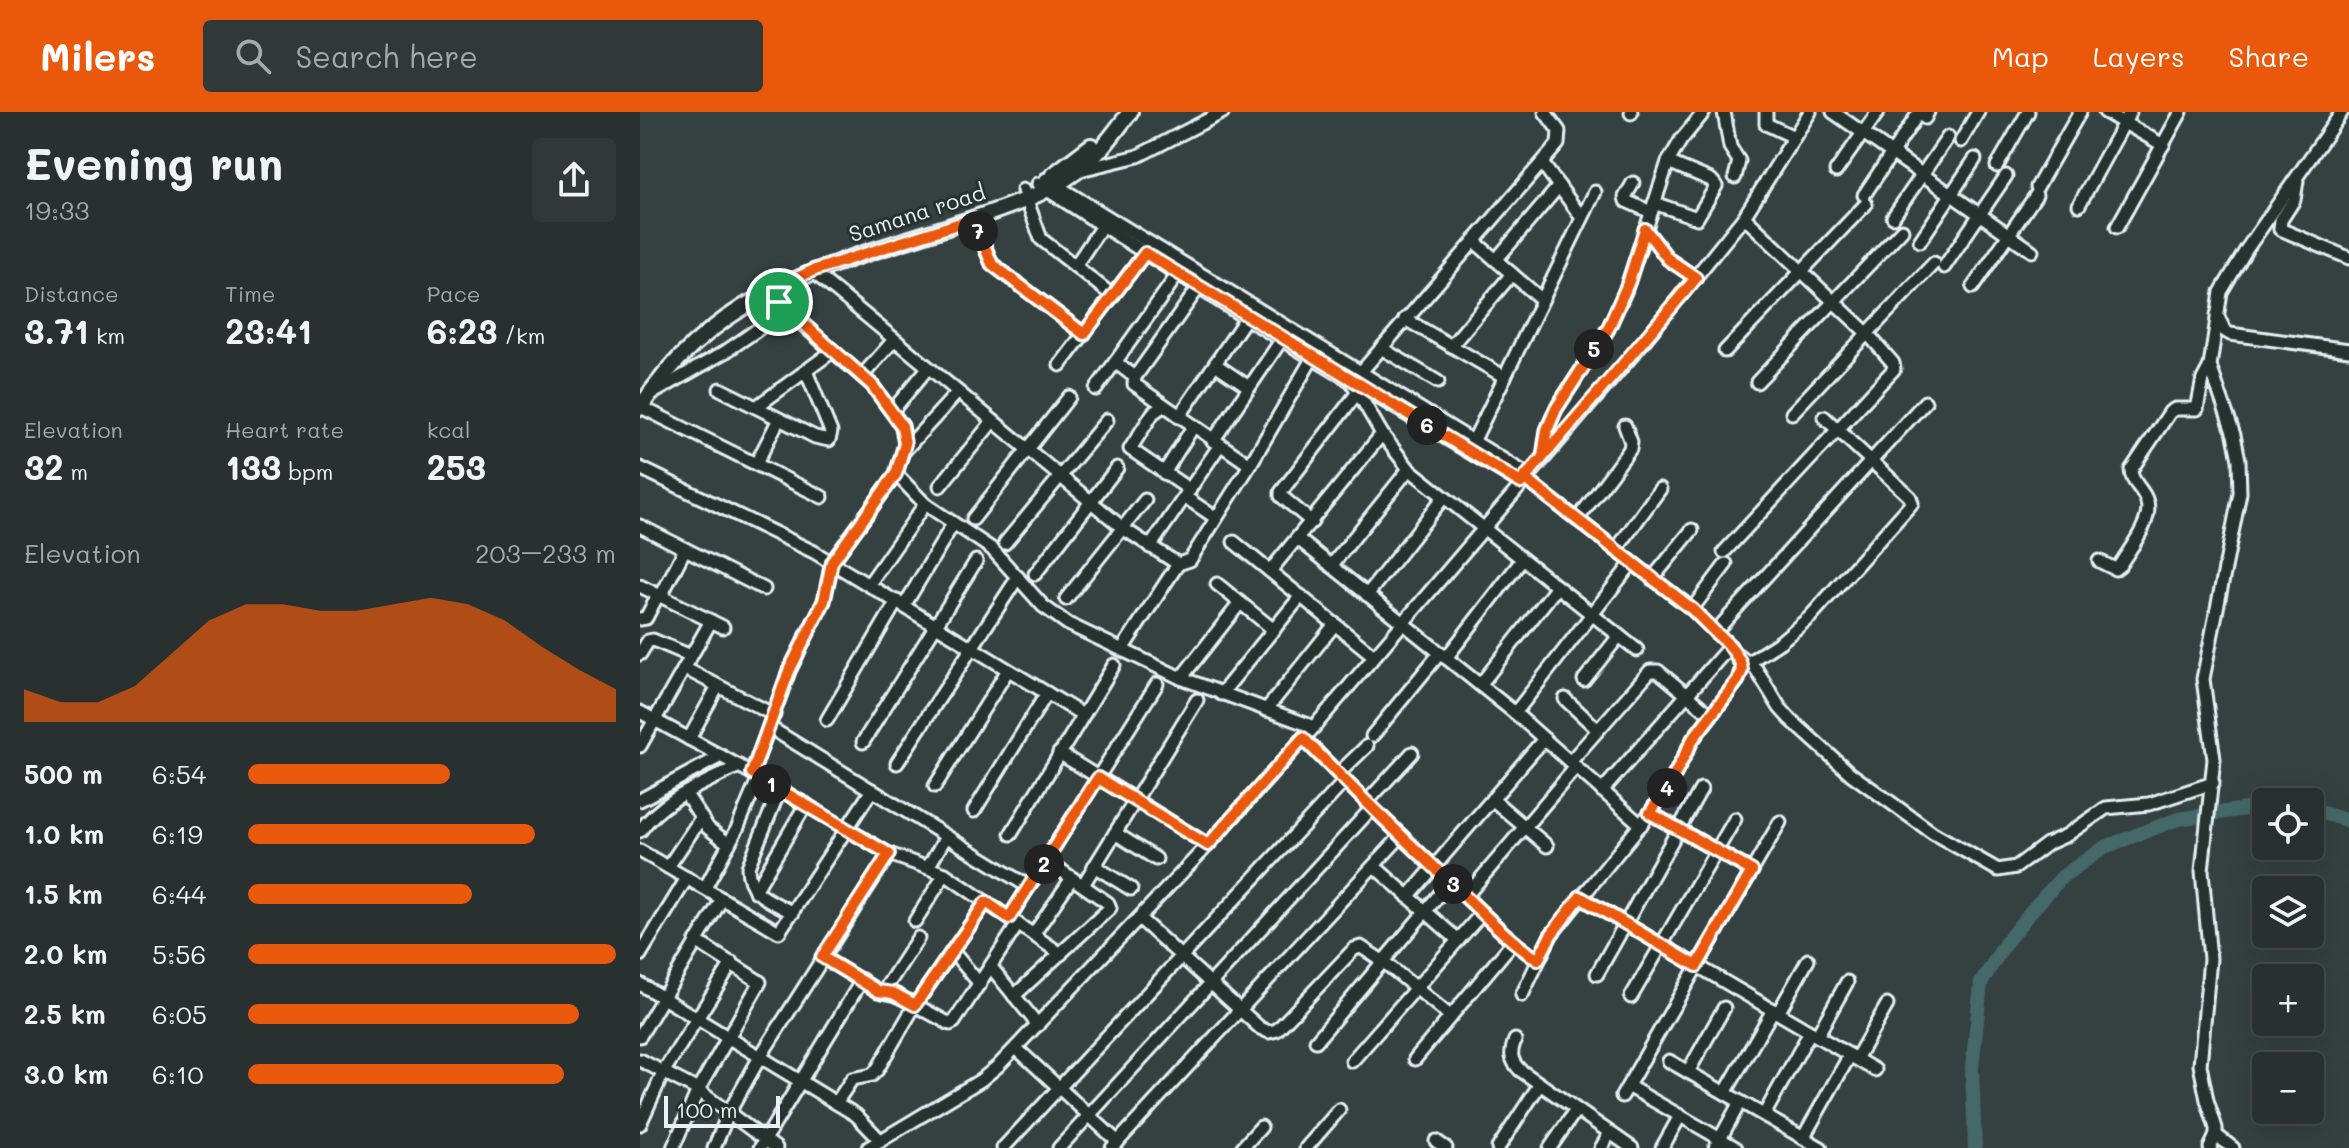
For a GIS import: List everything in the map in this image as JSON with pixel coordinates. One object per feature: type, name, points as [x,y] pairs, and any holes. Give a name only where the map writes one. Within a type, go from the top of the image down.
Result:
[{"type":"main road","name":"Samana road","points":[[1046,185],[1082,155],[1118,112]]},
{"type":"main road","name":"Samana road","points":[[768,286],[973,219],[1078,170],[1094,156],[1130,112]]},
{"type":"main road","name":"Samana road","points":[[642,401],[678,357],[768,286],[833,253],[1026,194]]},
{"type":"street","points":[[1078,170],[1138,156],[1223,112]]},
{"type":"street","points":[[1545,112],[1559,131],[1560,140],[1356,377],[1358,392],[1382,434],[1409,469],[1637,650]]},
{"type":"street","points":[[1543,457],[1550,422],[1608,329],[1629,281],[1668,162],[1704,112]]},
{"type":"street","points":[[1724,112],[1730,147],[1739,161],[1735,177]]},
{"type":"street","points":[[1766,112],[1766,124],[1794,137]]},
{"type":"street","points":[[1793,112],[1803,123]]},
{"type":"street","points":[[868,1148],[981,1080],[1016,1048],[1208,845],[1314,727],[1696,278],[1744,217],[1810,112]]},
{"type":"street","points":[[1833,112],[2032,251]]},
{"type":"street","points":[[1836,171],[1878,112]]},
{"type":"street","points":[[1961,141],[1978,112]]},
{"type":"street","points":[[1997,166],[2028,112]]},
{"type":"street","points":[[1973,287],[2037,191],[2080,112]]},
{"type":"street","points":[[2105,112],[2127,117],[2163,145]]},
{"type":"street","points":[[2117,227],[2181,112]]},
{"type":"street","points":[[2099,561],[2115,569],[2120,565],[2146,520],[2149,508],[2131,476],[2131,470],[2170,412],[2175,409],[2197,409],[2204,375],[2210,366],[2221,292],[2342,112]]},
{"type":"street","points":[[1725,351],[1802,271],[1865,199],[1892,154],[1924,115]]},
{"type":"street","points":[[2079,205],[2127,117]]},
{"type":"street","points":[[1893,217],[1948,137]]},
{"type":"street","points":[[1920,241],[1975,159]]},
{"type":"street","points":[[1633,183],[1626,201],[1697,218],[1716,186],[1711,180],[1668,162]]},
{"type":"street","points":[[1542,163],[1582,218]]},
{"type":"street","points":[[1792,413],[1867,333],[1939,265],[1981,215],[2006,176]]},
{"type":"street","points":[[2298,178],[2294,200],[2281,220],[2280,229],[2349,258]]},
{"type":"street","points":[[1046,185],[1102,226],[1246,318],[1473,442],[1692,609],[1756,670],[1790,719],[1851,774],[1933,833],[1998,870],[2016,867],[2106,808],[2149,804],[2212,786]]},
{"type":"street","points":[[1046,185],[1524,479]]},
{"type":"street","points":[[1496,260],[1559,186]]},
{"type":"street","points":[[1473,442],[1595,192]]},
{"type":"street","points":[[1026,194],[1041,239],[1113,296]]},
{"type":"street","points":[[1692,609],[1725,558],[1894,369],[1893,363],[1867,333],[1744,217]]},
{"type":"street","points":[[973,219],[992,264],[1084,334]]},
{"type":"street","points":[[1075,266],[1102,226]]},
{"type":"street","points":[[1645,229],[1668,259],[1696,278]]},
{"type":"street","points":[[1757,382],[1902,230]]},
{"type":"street","points":[[1474,241],[1542,300]]},
{"type":"street","points":[[1060,365],[1145,253]]},
{"type":"street","points":[[812,271],[1124,529],[1178,564]]},
{"type":"street","points":[[1096,389],[1178,274]]},
{"type":"street","points":[[1451,346],[1512,274]]},
{"type":"street","points":[[705,888],[729,844],[756,775],[789,671],[824,601],[832,562],[896,474],[905,435],[892,411],[862,376],[786,310],[768,286]]},
{"type":"street","points":[[1199,287],[1135,377],[1135,387],[1250,465]]},
{"type":"street","points":[[642,401],[725,352],[786,310]]},
{"type":"street","points":[[2217,314],[2225,331],[2230,334],[2349,350]]},
{"type":"street","points":[[1179,417],[1246,318]]},
{"type":"street","points":[[1405,319],[1505,377]]},
{"type":"street","points":[[1150,547],[1282,339]]},
{"type":"street","points":[[862,376],[894,340]]},
{"type":"street","points":[[1381,348],[1438,382]]},
{"type":"street","points":[[756,407],[833,351]]},
{"type":"street","points":[[1123,648],[1178,564],[1190,560],[1313,357]]},
{"type":"street","points":[[1115,362],[1135,377]]},
{"type":"street","points":[[1215,364],[1249,387]]},
{"type":"street","points":[[2210,366],[2234,435],[2241,478],[2203,679],[2214,759],[2202,871],[2210,959],[2200,1065],[2216,1135],[2210,1148]]},
{"type":"street","points":[[892,411],[928,368]]},
{"type":"street","points":[[720,389],[823,440],[831,437],[806,371]]},
{"type":"street","points":[[1312,522],[1281,496],[1281,492],[1358,392]]},
{"type":"street","points":[[903,452],[957,393]]},
{"type":"street","points":[[973,519],[1069,397]]},
{"type":"street","points":[[642,401],[822,497]]},
{"type":"street","points":[[1715,632],[1925,402]]},
{"type":"street","points":[[1163,406],[1153,413],[1130,447],[1132,452],[1164,473],[1216,518]]},
{"type":"street","points":[[1756,670],[1780,642],[1810,617],[1910,506],[1910,497],[1824,417]]},
{"type":"street","points":[[756,464],[779,419]]},
{"type":"street","points":[[1005,543],[1107,420]]},
{"type":"street","points":[[940,486],[993,421]]},
{"type":"street","points":[[1577,520],[1630,449],[1631,442],[1625,426]]},
{"type":"street","points":[[1164,473],[1193,427]]},
{"type":"street","points":[[1270,571],[1382,434]]},
{"type":"street","points":[[640,468],[832,562],[1083,715]]},
{"type":"street","points":[[1035,574],[1117,468]]},
{"type":"street","points":[[1331,566],[1409,469]]},
{"type":"street","points":[[896,474],[925,504],[992,549],[1054,615],[1181,678],[1314,727]]},
{"type":"street","points":[[1616,550],[1660,489]]},
{"type":"street","points":[[1367,595],[1443,498]]},
{"type":"street","points":[[1066,599],[1145,500]]},
{"type":"street","points":[[869,584],[925,504]]},
{"type":"street","points":[[827,720],[953,524]]},
{"type":"street","points":[[640,526],[764,589]]},
{"type":"street","points":[[1652,579],[1692,530]]},
{"type":"street","points":[[1298,539],[1515,713],[1641,825]]},
{"type":"street","points":[[1234,542],[1374,656]]},
{"type":"street","points":[[640,619],[646,618],[685,549]]},
{"type":"street","points":[[1003,1148],[1341,778],[1522,560]]},
{"type":"street","points":[[863,742],[976,561]]},
{"type":"street","points":[[1515,713],[1632,563]]},
{"type":"street","points":[[897,763],[1018,577]]},
{"type":"street","points":[[1217,584],[1274,630]]},
{"type":"street","points":[[640,586],[723,627]]},
{"type":"street","points":[[1480,685],[1557,587]]},
{"type":"street","points":[[1221,694],[1301,596]]},
{"type":"street","points":[[1181,678],[1240,603]]},
{"type":"street","points":[[640,746],[711,621]]},
{"type":"street","points":[[1266,710],[1335,624]]},
{"type":"street","points":[[1584,680],[1619,636]]},
{"type":"street","points":[[640,654],[648,641],[653,640],[691,656]]},
{"type":"street","points":[[1602,791],[1732,650]]},
{"type":"street","points":[[1415,1059],[1450,1016],[1526,951],[1551,935],[1641,825],[1672,780],[1693,739],[1740,675],[1742,666],[1732,650]]},
{"type":"street","points":[[1011,834],[1114,665]]},
{"type":"street","points":[[684,668],[774,715]]},
{"type":"street","points":[[935,786],[1008,670]]},
{"type":"street","points":[[1466,896],[1525,827],[1598,730],[1650,671],[1658,671],[1711,715]]},
{"type":"street","points":[[822,957],[945,1024],[954,1022],[991,967],[1029,887],[1157,684]]},
{"type":"street","points":[[689,739],[718,686]]},
{"type":"street","points":[[974,811],[1047,693]]},
{"type":"street","points":[[1565,699],[1598,730]]},
{"type":"street","points":[[1083,885],[1197,700]]},
{"type":"street","points":[[640,712],[756,775],[889,854],[945,874],[1061,954]]},
{"type":"street","points":[[769,727],[1029,887]]},
{"type":"street","points":[[1303,738],[1369,806],[1526,951]]},
{"type":"street","points":[[1408,897],[1544,739]]},
{"type":"street","points":[[1059,753],[1208,845]]},
{"type":"street","points":[[1059,1148],[1211,983],[1369,806],[1412,753]]},
{"type":"street","points":[[640,800],[721,756]]},
{"type":"street","points":[[640,831],[657,810],[739,766]]},
{"type":"street","points":[[780,789],[748,867],[748,878],[755,891],[793,913]]},
{"type":"street","points":[[1597,974],[1701,789]]},
{"type":"street","points":[[640,851],[781,931],[872,790]]},
{"type":"street","points":[[686,794],[714,834],[729,844]]},
{"type":"street","points":[[1492,799],[1547,846]]},
{"type":"street","points":[[755,891],[806,804]]},
{"type":"street","points":[[1650,813],[1752,871]]},
{"type":"street","points":[[668,867],[701,818]]},
{"type":"street","points":[[1631,997],[1735,819]]},
{"type":"street","points":[[1736,1148],[1717,1143],[1680,1116],[1625,1091],[1780,822]]},
{"type":"street","points":[[1115,833],[1156,859]]},
{"type":"street","points":[[1016,1048],[1089,1115],[1115,1145],[1401,836]]},
{"type":"street","points":[[928,867],[946,837]]},
{"type":"street","points":[[714,1148],[729,1112],[760,1057],[889,854]]},
{"type":"street","points":[[1014,996],[1110,908],[1108,903],[1046,860]]},
{"type":"street","points":[[1094,866],[1131,889]]},
{"type":"street","points":[[1374,866],[1458,940]]},
{"type":"street","points":[[915,921],[945,874]]},
{"type":"street","points":[[640,955],[687,878]]},
{"type":"street","points":[[1033,935],[1072,878]]},
{"type":"street","points":[[1316,1041],[1450,882]]},
{"type":"street","points":[[1580,897],[1875,1070]]},
{"type":"street","points":[[640,1036],[722,899]]},
{"type":"street","points":[[836,1103],[852,1079],[875,1073],[915,1005],[986,902]]},
{"type":"street","points":[[1352,1061],[1482,913]]},
{"type":"street","points":[[1139,918],[1260,1028],[1273,1032],[1277,1030],[1354,949],[1365,948],[1450,1016]]},
{"type":"street","points":[[883,992],[918,938]]},
{"type":"street","points":[[673,1148],[698,1090],[760,982],[696,941]]},
{"type":"street","points":[[952,951],[980,984]]},
{"type":"street","points":[[1522,995],[1526,951]]},
{"type":"street","points":[[1725,1093],[1808,960]]},
{"type":"street","points":[[640,1124],[664,1071],[732,963]]},
{"type":"street","points":[[991,967],[1038,1025]]},
{"type":"street","points":[[762,1143],[862,980]]},
{"type":"street","points":[[1764,1115],[1847,982]]},
{"type":"street","points":[[640,984],[860,1118],[880,1140]]},
{"type":"street","points":[[1803,1138],[1887,1005]]},
{"type":"street","points":[[1688,1072],[1724,1008]]},
{"type":"street","points":[[1515,1040],[1510,1053],[1512,1061],[1632,1148]]},
{"type":"street","points":[[640,1060],[698,1090],[729,1112],[762,1143],[776,1148]]},
{"type":"street","points":[[1669,1061],[1821,1148]]},
{"type":"street","points":[[1498,1148],[1540,1084]]},
{"type":"street","points":[[1717,1143],[1740,1102]]},
{"type":"street","points":[[1306,1148],[1339,1110]]},
{"type":"street","points":[[1550,1148],[1576,1110]]},
{"type":"street","points":[[1662,1148],[1680,1116]]},
{"type":"street","points":[[1242,1148],[1261,1127]]},
{"type":"street","points":[[1601,1148],[1610,1133]]},
{"type":"street","points":[[2216,1135],[2233,1148]]},
{"type":"waterway","points":[[1975,1148],[1972,1068],[1981,983],[2006,942],[2063,876],[2105,847],[2178,819],[2252,808]]},
{"type":"waterway","points":[[2324,813],[2349,821]]},
{"type":"route","points":[[779,302],[771,290],[812,271],[973,219],[992,264],[1084,334],[1145,253],[1246,318],[1521,483],[1528,475],[1543,457],[1635,352],[1696,278],[1668,259],[1645,229],[1629,281],[1608,329],[1556,409],[1547,430],[1543,457],[1524,478],[1692,609],[1730,646],[1742,666],[1738,680],[1693,739],[1672,780],[1650,813],[1752,871],[1697,966],[1580,897],[1551,935],[1538,960],[1482,913],[1366,803],[1303,738],[1208,845],[1098,778],[1009,918],[986,902],[915,1005],[893,993],[878,991],[822,957],[889,854],[752,773],[780,692],[824,601],[832,562],[896,474],[905,435],[896,416],[872,385],[779,302]]}]
